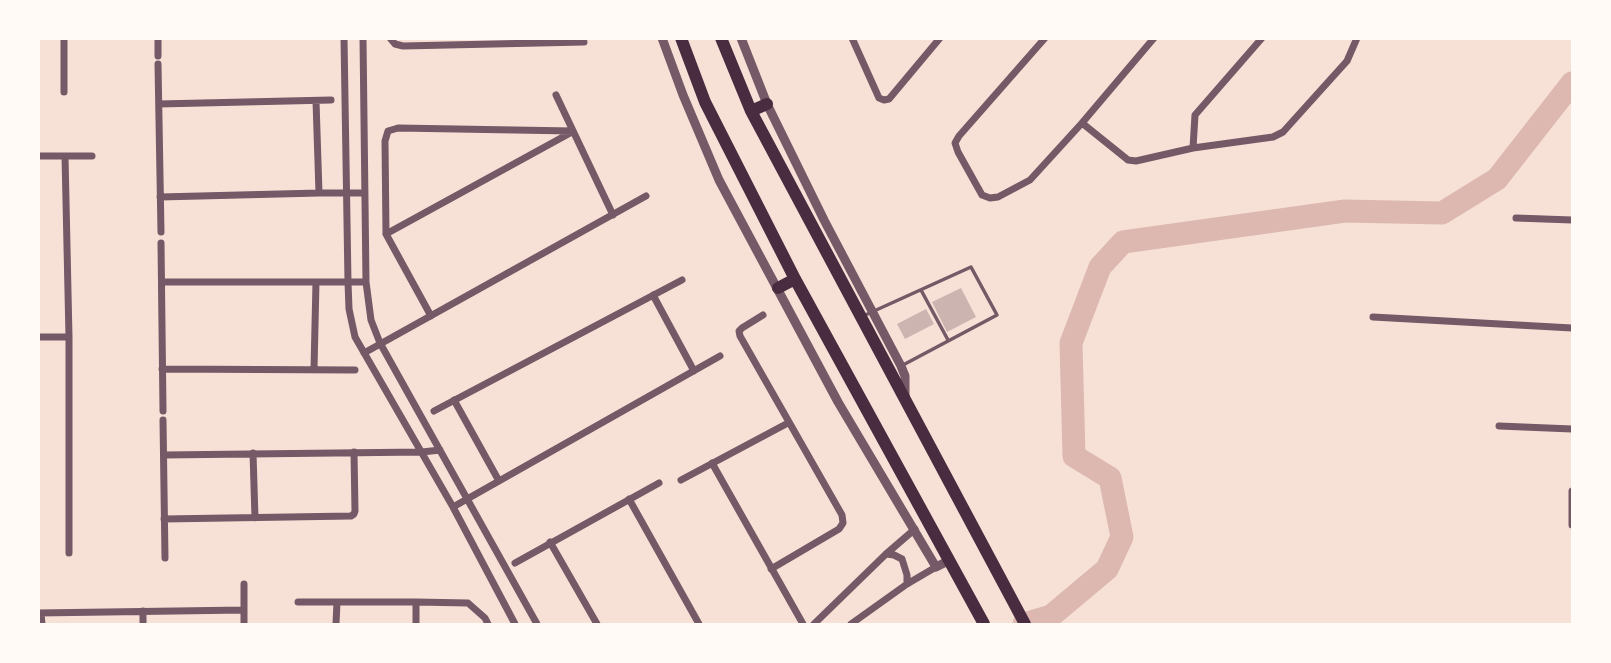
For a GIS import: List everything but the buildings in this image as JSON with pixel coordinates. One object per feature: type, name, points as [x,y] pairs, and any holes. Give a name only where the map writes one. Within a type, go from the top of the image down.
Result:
[{"type":"highway","points":[[681,38],[705,102],[795,279],[984,625]]},
{"type":"highway","points":[[721,38],[751,111],[866,315],[905,401],[1025,625]]},
{"type":"highway","points":[[751,111],[767,104]]},
{"type":"highway","points":[[778,288],[795,279]]},
{"type":"street","points":[[64,38],[64,92]]},
{"type":"street","points":[[158,38],[161,232]]},
{"type":"street","points":[[344,38],[348,282],[349,309],[355,337],[453,507],[515,625]]},
{"type":"street","points":[[363,38],[366,282],[371,320],[380,343],[537,625]]},
{"type":"street","points":[[390,38],[395,44],[403,46],[475,41],[584,42]]},
{"type":"street","points":[[662,38],[682,95],[719,180],[838,402],[936,567]]},
{"type":"street","points":[[741,38],[767,104],[824,220],[866,315],[901,366],[905,376],[905,401]]},
{"type":"street","points":[[852,38],[879,98],[884,100],[889,99],[940,38]]},
{"type":"street","points":[[1045,38],[959,136],[956,143],[958,152],[982,195],[990,198],[998,197],[1030,180],[1154,38]]},
{"type":"street","points":[[1193,148],[1195,115],[1262,38]]},
{"type":"street","points":[[1082,123],[1128,160],[1136,161],[1193,148],[1273,138],[1283,132],[1347,61],[1357,38]]},
{"type":"street","points":[[556,95],[613,215]]},
{"type":"street","points":[[159,104],[331,100]]},
{"type":"street","points":[[316,101],[319,193]]},
{"type":"street","points":[[431,316],[386,234],[385,141],[388,131],[398,128],[573,131]]},
{"type":"street","points":[[386,234],[573,131]]},
{"type":"street","points":[[38,156],[92,156]]},
{"type":"street","points":[[65,156],[69,337],[69,553]]},
{"type":"street","points":[[160,197],[365,193]]},
{"type":"street","points":[[363,353],[646,197]]},
{"type":"street","points":[[1516,218],[1573,220]]},
{"type":"street","points":[[161,243],[163,411]]},
{"type":"street","points":[[434,411],[682,280]]},
{"type":"street","points":[[162,282],[366,282]]},
{"type":"street","points":[[314,369],[316,282]]},
{"type":"street","points":[[653,295],[694,371]]},
{"type":"street","points":[[763,315],[742,328],[739,331],[740,336],[842,515],[843,523],[839,529],[771,569]]},
{"type":"street","points":[[1373,317],[1573,328]]},
{"type":"street","points":[[38,337],[69,337]]},
{"type":"street","points":[[453,507],[720,356]]},
{"type":"street","points":[[162,369],[355,370]]},
{"type":"street","points":[[454,400],[499,481]]},
{"type":"street","points":[[163,420],[165,558]]},
{"type":"street","points":[[681,480],[788,423]]},
{"type":"street","points":[[1499,426],[1573,429]]},
{"type":"street","points":[[164,454],[440,450]]},
{"type":"street","points":[[164,519],[351,516],[355,511],[354,452]]},
{"type":"street","points":[[253,453],[255,518]]},
{"type":"street","points":[[712,463],[803,625]]},
{"type":"street","points":[[515,563],[659,483]]},
{"type":"street","points":[[1573,491],[1573,525]]},
{"type":"street","points":[[629,499],[699,625]]},
{"type":"street","points":[[814,625],[915,529]]},
{"type":"street","points":[[550,542],[597,625]]},
{"type":"street","points":[[886,554],[902,559],[907,584]]},
{"type":"street","points":[[851,625],[907,584],[950,560]]},
{"type":"street","points":[[244,584],[244,625]]},
{"type":"street","points":[[299,602],[468,603],[485,618],[488,625]]},
{"type":"street","points":[[337,602],[337,625]]},
{"type":"street","points":[[416,602],[416,625]]},
{"type":"street","points":[[41,625],[40,613],[244,610]]},
{"type":"street","points":[[143,611],[143,625]]},
{"type":"lane","points":[[866,315],[971,267],[996,315],[901,366]]},
{"type":"lane","points":[[921,289],[948,341]]},
{"type":"waterway","points":[[1024,624],[1051,616],[1107,569],[1122,537],[1110,478],[1074,456],[1071,343],[1100,267],[1123,242],[1345,211],[1442,213],[1497,179],[1572,83]]}]
